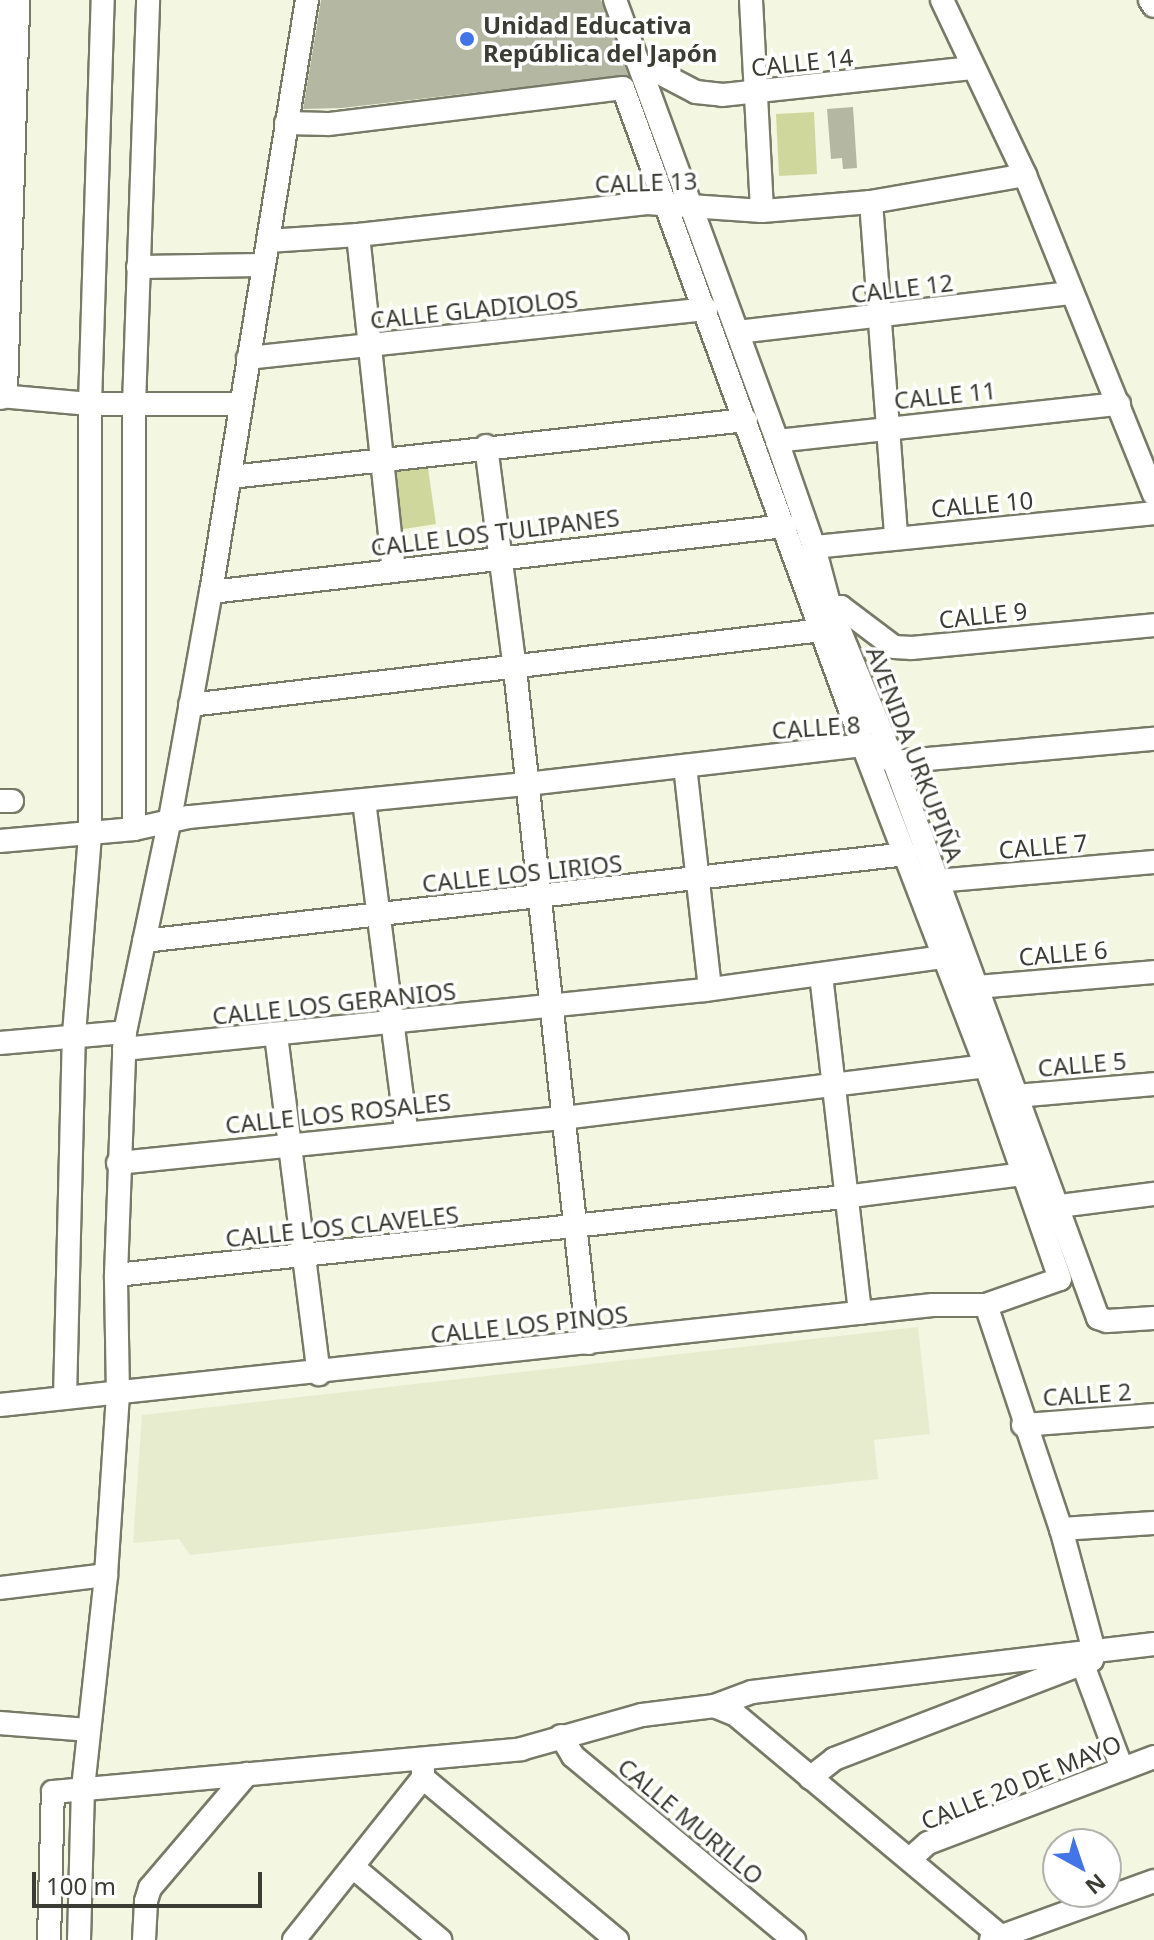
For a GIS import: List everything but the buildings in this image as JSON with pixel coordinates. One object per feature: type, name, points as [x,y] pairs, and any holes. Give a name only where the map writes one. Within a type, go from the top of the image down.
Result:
[{"type":"highway","points":[[0,394],[12,0]]},
{"type":"street","points":[[65,1398],[74,1034],[90,834],[90,404],[103,0]]},
{"type":"street","points":[[134,829],[134,405],[148,0]]},
{"type":"street","points":[[79,1940],[83,1788],[106,1575],[118,1395],[116,1275],[124,1040],[170,819],[231,477],[240,404],[307,0],[301,0]]},
{"type":"street","name":"AVENIDA URKUPIÑA","points":[[615,0],[777,441],[814,547],[830,607],[894,762],[976,987],[1015,1096],[1047,1207],[1098,1318],[1154,1318]]},
{"type":"street","points":[[751,0],[762,211]]},
{"type":"street","points":[[942,0],[1025,175],[1154,494]]},
{"type":"street","points":[[1150,0],[1154,6]]},
{"type":"street","name":"CALLE 14","points":[[642,69],[648,67],[696,92],[755,94],[973,68]]},
{"type":"street","points":[[286,123],[328,124],[623,88],[863,745],[1024,1174],[1047,1207],[1154,1194]]},
{"type":"street","name":"CALLE 13","points":[[268,241],[358,235],[667,203],[762,211],[871,202],[1025,175]]},
{"type":"street","points":[[871,202],[896,538]]},
{"type":"street","points":[[358,235],[394,570]]},
{"type":"street","points":[[138,267],[263,265]]},
{"type":"street","name":"CALLE 12","points":[[738,332],[1072,293]]},
{"type":"street","name":"CALLE GLADIOLOS","points":[[248,358],[706,309]]},
{"type":"street","points":[[0,394],[90,404],[240,404]]},
{"type":"street","name":"CALLE 11","points":[[777,441],[1119,404]]},
{"type":"street","points":[[231,477],[486,446],[746,420]]},
{"type":"street","points":[[486,446],[515,669],[588,1343]]},
{"type":"street","name":"CALLE 10","points":[[814,547],[1154,513]]},
{"type":"street","name":"CALLE LOS TULIPANES","points":[[211,592],[785,526]]},
{"type":"street","name":"CALLE 9","points":[[830,607],[841,607],[894,647],[912,648],[1154,625]]},
{"type":"street","points":[[190,705],[515,669],[822,630]]},
{"type":"street","points":[[894,762],[1154,739]]},
{"type":"street","name":"CALLE 8","points":[[0,841],[134,829],[170,819],[527,784],[863,745],[894,762]]},
{"type":"street","points":[[685,766],[710,989]]},
{"type":"street","points":[[364,801],[406,1131]]},
{"type":"street","name":"CALLE LOS LIRIOS","points":[[144,941],[906,854]]},
{"type":"street","name":"CALLE 7","points":[[936,881],[1154,862]]},
{"type":"street","name":"CALLE LOS GERANIOS","points":[[0,1043],[74,1034],[124,1040],[276,1035],[710,989],[944,957]]},
{"type":"street","name":"CALLE 6","points":[[976,987],[1154,972]]},
{"type":"street","points":[[821,975],[844,1197],[860,1313]]},
{"type":"street","points":[[276,1035],[319,1374]]},
{"type":"street","name":"CALLE LOS ROSALES","points":[[118,1163],[406,1131],[563,1118],[986,1066]]},
{"type":"street","name":"CALLE 5","points":[[1015,1096],[1154,1084]]},
{"type":"street","name":"CALLE LOS CLAVELES","points":[[116,1275],[844,1197],[1024,1174]]},
{"type":"street","name":"CALLE LOS PINOS","points":[[0,1405],[319,1374],[933,1305],[986,1305],[1060,1279],[1047,1207]]},
{"type":"street","points":[[986,1305],[1023,1425],[1061,1529],[1089,1658],[1122,1769]]},
{"type":"street","name":"CALLE 2","points":[[1023,1425],[1154,1415]]},
{"type":"street","points":[[1061,1529],[1154,1523]]},
{"type":"street","points":[[0,1588],[106,1575]]},
{"type":"street","points":[[49,1940],[53,1792],[247,1774],[423,1768],[521,1749],[642,1715],[714,1706],[752,1692],[1089,1658],[1154,1644]]},
{"type":"street","points":[[810,1778],[834,1759],[1089,1658]]},
{"type":"street","points":[[714,1706],[736,1715],[910,1859],[999,1939],[1154,1881]]},
{"type":"street","points":[[0,1723],[89,1730]]},
{"type":"street","name":"CALLE MURILLO","points":[[561,1736],[573,1756],[794,1940]]},
{"type":"street","name":"CALLE 20 DE MAYO","points":[[910,1859],[928,1843],[1154,1757]]},
{"type":"street","points":[[294,1940],[353,1867],[423,1768]]},
{"type":"street","points":[[423,1768],[617,1940]]},
{"type":"street","points":[[144,1940],[146,1901],[150,1888],[247,1774]]},
{"type":"street","points":[[353,1867],[440,1940]]},
{"type":"shaded area","points":[[918,1327],[930,1434],[874,1440],[878,1479],[190,1555],[179,1539],[133,1543],[142,1415]]},
{"type":"green space","points":[[814,112],[817,174],[779,176],[776,114]]},
{"type":"green space","points":[[427,461],[436,524],[397,530],[388,467]]},
{"type":"place","name":"Unidad Educativa República del Japón","points":[[467,39]]}]
